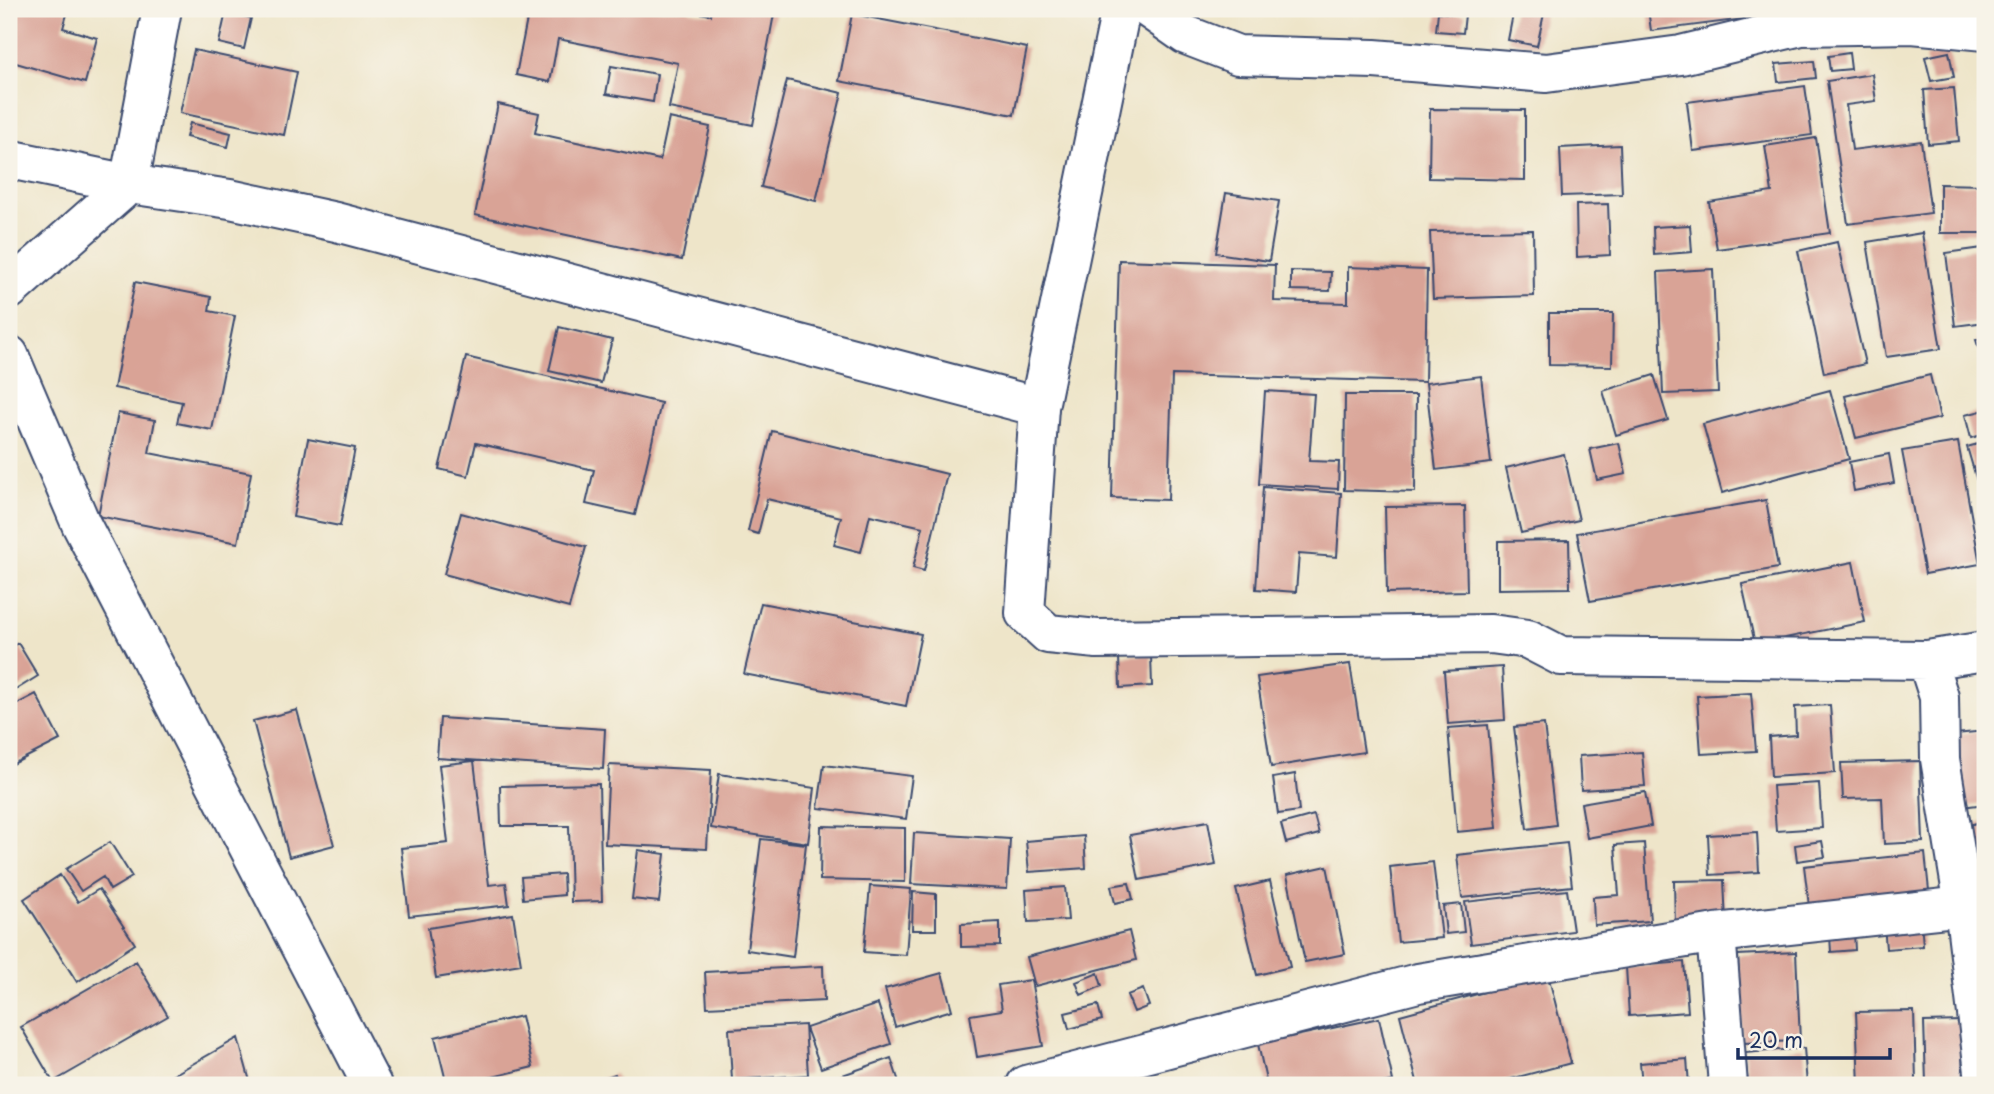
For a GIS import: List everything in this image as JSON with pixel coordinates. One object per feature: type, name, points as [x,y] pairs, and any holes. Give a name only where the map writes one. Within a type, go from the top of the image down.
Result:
[{"type":"street","points":[[9,290],[129,184],[162,9]]},
{"type":"street","points":[[1121,9],[1039,407],[1025,613],[1048,634],[1097,639],[1491,634],[1528,639],[1561,656],[1927,660],[1985,651]]},
{"type":"street","points":[[1149,9],[1186,35],[1238,55],[1374,59],[1546,73],[1681,55],[1801,26],[1911,16],[1985,31]]},
{"type":"street","points":[[9,159],[335,222],[1039,407]]},
{"type":"street","points":[[9,355],[81,524],[372,1085]]},
{"type":"street","points":[[1927,660],[1939,697],[1940,760],[1964,906],[1985,1080]]},
{"type":"street","points":[[1964,906],[1971,876],[1985,874]]},
{"type":"street","points":[[1026,1085],[1418,983],[1716,933],[1964,906]]},
{"type":"street","points":[[1716,933],[1728,1085]]},
{"type":"building","points":[[9,9],[62,9],[68,11],[63,28],[97,38],[85,83],[9,61]]},
{"type":"building","points":[[529,9],[689,9],[711,15],[712,9],[775,9],[753,125],[669,108],[678,63],[558,39],[550,82],[516,75]]},
{"type":"building","points":[[1514,9],[1545,9],[1537,46],[1508,40]]},
{"type":"building","points":[[1648,9],[1742,9],[1744,19],[1651,31]]},
{"type":"building","points":[[226,12],[251,18],[244,49],[219,43]]},
{"type":"building","points":[[1438,12],[1465,15],[1463,33],[1436,31]]},
{"type":"building","points":[[852,14],[1027,48],[1014,115],[839,81]]},
{"type":"building","points":[[194,50],[297,72],[284,135],[180,113]]},
{"type":"building","points":[[1949,52],[1954,77],[1931,81],[1925,57]]},
{"type":"building","points":[[1849,53],[1851,69],[1830,71],[1828,56]]},
{"type":"building","points":[[1814,61],[1816,78],[1778,82],[1776,64]]},
{"type":"building","points":[[611,66],[657,74],[653,102],[606,94]]},
{"type":"building","points":[[1872,74],[1876,101],[1846,105],[1852,150],[1921,141],[1931,213],[1848,224],[1827,81]]},
{"type":"building","points":[[787,80],[842,93],[816,201],[761,187]]},
{"type":"building","points":[[1805,86],[1812,135],[1693,151],[1687,102]]},
{"type":"building","points":[[1954,88],[1959,141],[1928,144],[1924,90]]},
{"type":"building","points":[[498,104],[539,113],[535,133],[660,160],[669,118],[710,127],[682,260],[475,215]]},
{"type":"building","points":[[1430,109],[1525,110],[1525,180],[1429,178]]},
{"type":"building","points":[[190,123],[231,133],[228,147],[186,137]]},
{"type":"building","points":[[1816,138],[1830,233],[1717,249],[1709,202],[1772,192],[1765,146]]},
{"type":"building","points":[[1620,145],[1622,194],[1562,196],[1560,148]]},
{"type":"building","points":[[1940,184],[1984,185],[1984,233],[1940,233]]},
{"type":"building","points":[[1226,193],[1279,201],[1269,261],[1216,253]]},
{"type":"building","points":[[1608,204],[1610,255],[1577,257],[1576,205]]},
{"type":"building","points":[[1690,225],[1692,252],[1654,255],[1653,227]]},
{"type":"building","points":[[1533,230],[1534,296],[1433,299],[1430,232]]},
{"type":"building","points":[[1922,233],[1941,349],[1886,357],[1867,242]]},
{"type":"building","points":[[1837,242],[1865,364],[1824,373],[1798,251]]},
{"type":"building","points":[[1983,248],[1985,322],[1955,326],[1946,253]]},
{"type":"building","points":[[1119,260],[1275,265],[1274,301],[1348,303],[1348,267],[1427,270],[1425,382],[1172,375],[1168,500],[1112,498]]},
{"type":"building","points":[[1713,269],[1718,392],[1663,394],[1658,272]]},
{"type":"building","points":[[1291,271],[1331,272],[1330,291],[1291,290]]},
{"type":"building","points":[[135,282],[211,297],[209,311],[235,316],[212,430],[177,423],[182,402],[114,388]]},
{"type":"building","points":[[1549,313],[1613,313],[1612,366],[1549,365]]},
{"type":"building","points":[[559,327],[612,340],[601,383],[549,371]]},
{"type":"building","points":[[1985,338],[1985,366],[1976,340]]},
{"type":"building","points":[[466,357],[661,403],[635,515],[586,504],[594,470],[476,443],[468,476],[439,469]]},
{"type":"building","points":[[1654,375],[1668,420],[1616,435],[1603,391]]},
{"type":"building","points":[[1930,375],[1940,418],[1856,438],[1845,396]]},
{"type":"building","points":[[1481,376],[1491,463],[1436,470],[1426,383]]},
{"type":"building","points":[[1830,390],[1849,459],[1722,493],[1703,424]]},
{"type":"building","points":[[1265,391],[1314,394],[1309,461],[1339,462],[1338,489],[1259,484]]},
{"type":"building","points":[[1345,395],[1416,395],[1415,492],[1344,490]]},
{"type":"building","points":[[1985,410],[1985,434],[1971,438],[1965,415]]},
{"type":"building","points":[[118,413],[155,420],[149,453],[251,473],[238,543],[98,516]]},
{"type":"building","points":[[772,431],[947,474],[924,571],[913,568],[923,527],[870,515],[861,552],[834,545],[841,517],[767,499],[758,534],[748,531]]},
{"type":"building","points":[[308,439],[355,448],[340,526],[293,517]]},
{"type":"building","points":[[1958,442],[1980,564],[1925,574],[1902,451]]},
{"type":"building","points":[[1985,442],[1985,497],[1982,498],[1967,447]]},
{"type":"building","points":[[1619,443],[1626,474],[1597,480],[1590,449]]},
{"type":"building","points":[[1564,454],[1579,520],[1521,533],[1506,468]]},
{"type":"building","points":[[1889,454],[1894,483],[1854,491],[1849,462]]},
{"type":"building","points":[[1263,487],[1341,493],[1337,557],[1299,554],[1296,592],[1256,589]]},
{"type":"building","points":[[1766,500],[1778,568],[1590,601],[1577,533]]},
{"type":"building","points":[[1465,506],[1467,591],[1387,593],[1385,507]]},
{"type":"building","points":[[461,513],[586,547],[569,608],[444,574]]},
{"type":"building","points":[[1569,540],[1570,588],[1498,589],[1498,541]]},
{"type":"building","points":[[1853,562],[1865,622],[1755,644],[1742,584]]},
{"type":"building","points":[[761,603],[921,634],[906,706],[744,674]]},
{"type":"building","points":[[18,643],[38,676],[9,694],[9,648]]},
{"type":"building","points":[[1151,655],[1152,686],[1120,688],[1119,656]]},
{"type":"building","points":[[1350,664],[1364,752],[1271,767],[1257,677]]},
{"type":"building","points":[[1502,667],[1505,720],[1448,724],[1444,671]]},
{"type":"building","points":[[1751,693],[1756,751],[1701,754],[1697,696]]},
{"type":"building","points":[[36,694],[60,740],[9,766],[9,708]]},
{"type":"building","points":[[1830,705],[1835,773],[1771,777],[1769,737],[1796,735],[1795,707]]},
{"type":"building","points":[[297,710],[334,845],[289,857],[253,721]]},
{"type":"building","points":[[440,718],[605,729],[603,769],[437,758]]},
{"type":"building","points":[[1544,724],[1556,825],[1527,829],[1514,727]]},
{"type":"building","points":[[1488,725],[1497,828],[1457,832],[1448,728]]},
{"type":"building","points":[[1985,731],[1985,804],[1954,808],[1946,735]]},
{"type":"building","points":[[1642,752],[1645,786],[1581,790],[1579,756]]},
{"type":"building","points":[[474,761],[489,885],[506,883],[509,905],[409,916],[401,848],[448,843],[439,765]]},
{"type":"building","points":[[1920,761],[1923,842],[1884,844],[1882,798],[1843,799],[1841,763]]},
{"type":"building","points":[[609,765],[711,770],[707,849],[605,844]]},
{"type":"building","points":[[824,765],[912,776],[906,819],[818,808]]},
{"type":"building","points":[[719,774],[815,788],[808,843],[711,828]]},
{"type":"building","points":[[1295,774],[1299,811],[1278,814],[1273,778]]},
{"type":"building","points":[[1819,783],[1822,828],[1776,831],[1773,786]]},
{"type":"building","points":[[599,784],[602,901],[571,902],[569,826],[501,826],[500,786]]},
{"type":"building","points":[[1645,792],[1651,826],[1587,838],[1581,803]]},
{"type":"building","points":[[1314,815],[1319,834],[1286,843],[1281,824]]},
{"type":"building","points":[[1208,821],[1216,865],[1139,880],[1130,835]]},
{"type":"building","points":[[1985,821],[1985,869],[1972,872],[1960,827]]},
{"type":"building","points":[[821,826],[905,828],[905,882],[820,880]]},
{"type":"building","points":[[1757,832],[1759,872],[1710,875],[1708,835]]},
{"type":"building","points":[[914,833],[1010,839],[1007,889],[911,884]]},
{"type":"building","points":[[1084,836],[1086,868],[1029,872],[1026,841]]},
{"type":"building","points":[[761,839],[806,844],[793,957],[747,950]]},
{"type":"building","points":[[1822,841],[1825,857],[1797,861],[1795,845]]},
{"type":"building","points":[[110,842],[132,877],[110,890],[103,877],[81,891],[66,869]]},
{"type":"building","points":[[1567,843],[1572,886],[1462,898],[1457,855]]},
{"type":"building","points":[[1644,843],[1650,921],[1594,925],[1593,897],[1619,895],[1615,845]]},
{"type":"building","points":[[638,850],[665,854],[659,902],[632,899]]},
{"type":"building","points":[[1925,853],[1930,900],[1810,914],[1804,866]]},
{"type":"building","points":[[1433,862],[1442,938],[1398,942],[1390,867]]},
{"type":"building","points":[[1327,866],[1345,954],[1305,962],[1287,875]]},
{"type":"building","points":[[563,874],[564,895],[523,899],[521,877]]},
{"type":"building","points":[[60,875],[78,902],[99,889],[135,944],[77,982],[24,899]]},
{"type":"building","points":[[1724,880],[1726,923],[1675,924],[1674,881]]},
{"type":"building","points":[[1270,881],[1290,967],[1257,975],[1236,889]]},
{"type":"building","points":[[1129,883],[1133,899],[1115,903],[1111,886]]},
{"type":"building","points":[[870,886],[911,889],[906,955],[864,952]]},
{"type":"building","points":[[1065,887],[1068,920],[1028,922],[1026,890]]},
{"type":"building","points":[[1567,890],[1573,931],[1471,944],[1465,902]]},
{"type":"building","points":[[913,892],[936,894],[936,930],[912,930]]},
{"type":"building","points":[[1461,904],[1464,932],[1446,934],[1443,906]]},
{"type":"building","points":[[513,914],[521,964],[436,978],[428,928]]},
{"type":"building","points":[[1921,921],[1923,946],[1886,949],[1884,924]]},
{"type":"building","points":[[1000,922],[1000,946],[961,947],[961,924]]},
{"type":"building","points":[[1129,931],[1136,960],[1035,986],[1027,957]]},
{"type":"building","points":[[1854,933],[1855,950],[1831,952],[1830,935]]},
{"type":"building","points":[[1796,952],[1800,1041],[1742,1043],[1738,955]]},
{"type":"building","points":[[136,961],[168,1016],[53,1082],[21,1027]]},
{"type":"building","points":[[1684,962],[1688,1012],[1629,1016],[1626,967]]},
{"type":"building","points":[[823,966],[824,1001],[707,1007],[705,972]]},
{"type":"building","points":[[942,973],[952,1010],[895,1027],[885,989]]},
{"type":"building","points":[[1098,973],[1102,986],[1081,995],[1076,982]]},
{"type":"building","points":[[1548,975],[1571,1063],[1488,1085],[1418,1085],[1400,1015]]},
{"type":"building","points":[[1031,980],[1043,1046],[977,1057],[970,1015],[1002,1010],[998,985]]},
{"type":"building","points":[[1143,989],[1149,1006],[1134,1012],[1127,995]]},
{"type":"building","points":[[878,1004],[891,1044],[821,1068],[806,1028]]},
{"type":"building","points":[[1098,1005],[1102,1020],[1069,1029],[1065,1013]]},
{"type":"building","points":[[1914,1011],[1916,1082],[1859,1085],[1856,1012]]},
{"type":"building","points":[[521,1016],[533,1067],[460,1085],[447,1085],[435,1037]]},
{"type":"building","points":[[1379,1018],[1393,1081],[1373,1085],[1267,1085],[1258,1044]]},
{"type":"building","points":[[1961,1021],[1963,1080],[1926,1082],[1924,1022]]},
{"type":"building","points":[[805,1025],[808,1075],[732,1080],[729,1029]]},
{"type":"building","points":[[238,1038],[251,1085],[156,1085]]},
{"type":"building","points":[[1804,1048],[1807,1085],[1748,1085],[1745,1053]]},
{"type":"building","points":[[891,1058],[900,1085],[814,1085]]},
{"type":"building","points":[[1687,1059],[1689,1085],[1642,1085],[1640,1063]]},
{"type":"building","points":[[615,1074],[619,1085],[583,1085]]}]
